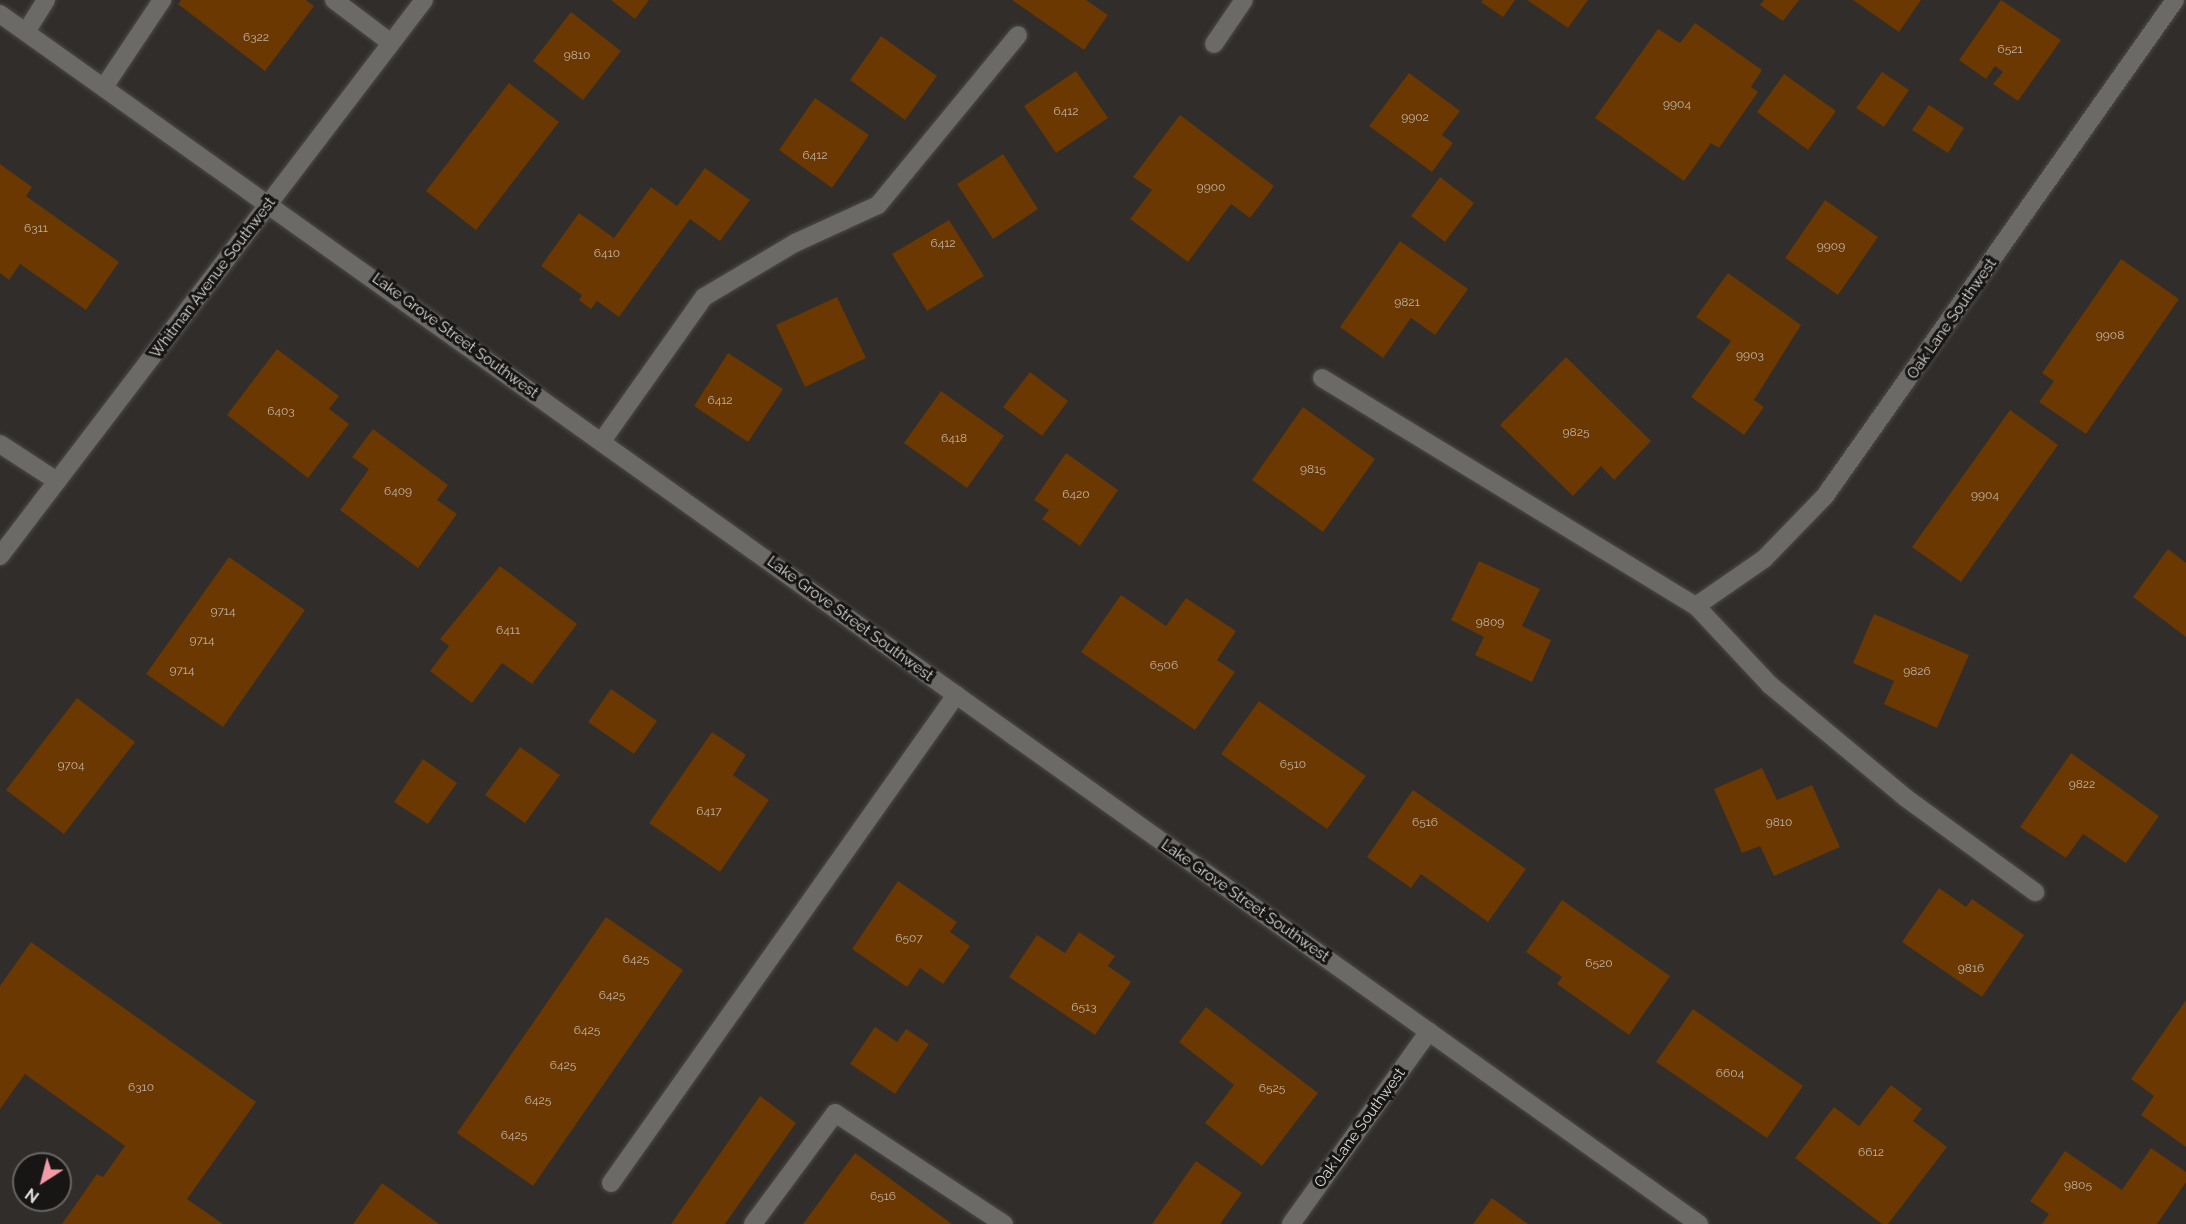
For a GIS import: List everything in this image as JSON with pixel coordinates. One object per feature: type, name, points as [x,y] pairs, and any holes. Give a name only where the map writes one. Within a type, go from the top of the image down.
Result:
[{"type":"street","points":[[26,32],[46,0]]},
{"type":"street","points":[[104,87],[162,0]]},
{"type":"street","points":[[334,0],[391,43]]},
{"type":"street","name":"Whitman Avenue Southwest","points":[[0,556],[424,0]]},
{"type":"street","points":[[1214,44],[1244,0]]},
{"type":"street","name":"Oak Lane Southwest","points":[[1696,606],[1764,560],[1825,496],[2175,0]]},
{"type":"street","name":"Lake Grove Street Southwest","points":[[0,14],[270,204],[1699,1224]]},
{"type":"street","points":[[602,441],[704,297],[795,243],[878,205],[1018,35]]},
{"type":"street","points":[[1322,378],[1696,606],[1779,692],[1906,798],[2035,892]]},
{"type":"street","points":[[0,444],[57,481]]},
{"type":"street","points":[[611,1183],[956,695]]},
{"type":"street","name":"Oak Lane Southwest","points":[[1291,1224],[1429,1031]]},
{"type":"street","points":[[753,1224],[835,1113],[1004,1224]]},
{"type":"building","points":[[181,0],[306,0],[314,6],[265,71],[178,4]]},
{"type":"building","points":[[611,0],[649,0],[635,19]]},
{"type":"building","points":[[1012,0],[1086,0],[1108,15],[1084,50]]},
{"type":"building","points":[[1483,0],[1515,0],[1503,17],[1481,2]]},
{"type":"building","points":[[1527,0],[1588,0],[1568,28]]},
{"type":"building","points":[[1764,0],[1799,0],[1783,21],[1760,5]]},
{"type":"building","points":[[1853,0],[1921,0],[1899,32]]},
{"type":"building","points":[[2001,0],[2061,40],[2018,101],[1993,84],[2003,72],[1995,66],[1986,79],[1959,60]]},
{"type":"building","points":[[571,12],[621,51],[583,100],[533,61]]},
{"type":"building","points":[[1695,23],[1762,70],[1751,87],[1758,92],[1719,148],[1711,143],[1684,181],[1595,118],[1658,29],[1680,43]]},
{"type":"building","points":[[881,36],[937,76],[905,120],[850,80]]},
{"type":"building","points":[[1076,71],[1108,118],[1056,153],[1024,106]]},
{"type":"building","points":[[1882,72],[1909,90],[1884,127],[1856,108]]},
{"type":"building","points":[[1409,73],[1460,111],[1442,135],[1453,143],[1432,172],[1369,126]]},
{"type":"building","points":[[1784,74],[1836,111],[1808,150],[1757,112]]},
{"type":"building","points":[[509,83],[559,122],[476,230],[426,191]]},
{"type":"building","points":[[815,98],[869,135],[832,188],[779,150]]},
{"type":"building","points":[[1929,105],[1964,128],[1948,153],[1912,130]]},
{"type":"building","points":[[1180,115],[1274,186],[1250,218],[1231,204],[1188,262],[1130,219],[1152,190],[1133,177]]},
{"type":"building","points":[[1003,154],[1038,209],[993,239],[957,184]]},
{"type":"building","points":[[0,164],[32,187],[26,196],[119,262],[86,310],[20,264],[9,280],[0,273]]},
{"type":"building","points":[[705,168],[750,200],[720,241],[690,219],[619,317],[597,301],[591,309],[579,300],[582,295],[541,266],[579,213],[614,238],[651,187],[677,206]]},
{"type":"building","points":[[1440,177],[1474,203],[1445,242],[1411,216]]},
{"type":"building","points":[[1825,200],[1878,237],[1838,295],[1785,258]]},
{"type":"building","points":[[949,220],[984,276],[927,311],[892,254]]},
{"type":"building","points":[[1400,241],[1468,289],[1435,335],[1411,318],[1383,358],[1340,327]]},
{"type":"building","points":[[2121,259],[2179,299],[2086,434],[2039,402],[2054,381],[2042,373]]},
{"type":"building","points":[[1728,273],[1801,325],[1754,400],[1764,407],[1744,435],[1691,397],[1731,341],[1696,317]]},
{"type":"building","points":[[837,297],[866,358],[805,387],[776,325]]},
{"type":"building","points":[[277,349],[339,396],[329,409],[349,424],[308,478],[227,415]]},
{"type":"building","points":[[728,353],[783,389],[748,442],[694,406]]},
{"type":"building","points":[[1566,357],[1651,441],[1614,480],[1601,466],[1573,496],[1500,425]]},
{"type":"building","points":[[1030,372],[1068,401],[1042,436],[1003,407]]},
{"type":"building","points":[[941,391],[1004,436],[967,488],[904,443]]},
{"type":"building","points":[[1303,407],[1375,459],[1323,532],[1252,480]]},
{"type":"building","points":[[2010,410],[2058,445],[1961,582],[1912,547]]},
{"type":"building","points":[[373,429],[448,485],[437,500],[457,514],[418,568],[340,510],[369,469],[352,457]]},
{"type":"building","points":[[1066,453],[1118,490],[1080,546],[1042,519],[1049,510],[1034,500]]},
{"type":"building","points":[[2168,549],[2186,563],[2186,637],[2133,597]]},
{"type":"building","points":[[229,557],[305,610],[223,727],[146,674]]},
{"type":"building","points":[[1479,561],[1540,589],[1522,626],[1551,640],[1532,682],[1475,655],[1484,637],[1451,620]]},
{"type":"building","points":[[500,566],[577,624],[532,684],[502,663],[472,703],[430,671],[449,646],[440,639]]},
{"type":"building","points":[[1121,595],[1166,626],[1186,598],[1236,631],[1217,660],[1235,672],[1195,730],[1081,652]]},
{"type":"building","points":[[1874,614],[1969,655],[1937,728],[1884,704],[1894,681],[1853,663]]},
{"type":"building","points":[[611,689],[657,721],[634,754],[588,722]]},
{"type":"building","points":[[77,698],[135,742],[64,834],[6,790]]},
{"type":"building","points":[[1259,701],[1366,776],[1327,829],[1221,754]]},
{"type":"building","points":[[712,732],[746,755],[733,775],[769,800],[720,872],[649,823]]},
{"type":"building","points":[[520,747],[560,775],[525,823],[485,795]]},
{"type":"building","points":[[2071,753],[2159,816],[2126,863],[2083,834],[2066,858],[2020,827]]},
{"type":"building","points":[[423,759],[457,783],[428,824],[394,802]]},
{"type":"building","points":[[1762,768],[1777,800],[1812,785],[1840,847],[1774,876],[1760,846],[1742,853],[1714,789]]},
{"type":"building","points":[[1413,790],[1526,869],[1488,922],[1421,874],[1411,888],[1367,857]]},
{"type":"building","points":[[898,881],[957,922],[950,932],[970,946],[943,984],[920,968],[907,987],[852,949]]},
{"type":"building","points":[[1939,888],[1966,907],[1972,899],[2024,935],[1982,997],[1902,942]]},
{"type":"building","points":[[1562,900],[1670,976],[1629,1035],[1557,984],[1562,977],[1526,952]]},
{"type":"building","points":[[606,917],[683,970],[533,1186],[457,1133]]},
{"type":"building","points":[[1079,932],[1115,956],[1108,966],[1131,982],[1095,1035],[1009,977],[1037,935],[1065,953]]},
{"type":"building","points":[[31,942],[256,1102],[187,1199],[223,1224],[62,1224],[97,1174],[103,1177],[125,1146],[25,1074],[0,1109],[0,986]]},
{"type":"building","points":[[2186,1000],[2186,1147],[2141,1115],[2154,1096],[2131,1079]]},
{"type":"building","points":[[1206,1007],[1318,1093],[1262,1166],[1205,1123],[1234,1085],[1179,1042]]},
{"type":"building","points":[[1693,1009],[1803,1086],[1767,1138],[1656,1062]]},
{"type":"building","points":[[875,1027],[897,1042],[906,1029],[929,1044],[895,1094],[850,1064]]},
{"type":"building","points":[[1891,1085],[1922,1109],[1913,1121],[1947,1147],[1888,1224],[1882,1224],[1795,1158],[1834,1107],[1859,1126]]},
{"type":"building","points":[[760,1096],[796,1123],[725,1224],[671,1224]]},
{"type":"building","points":[[2151,1148],[2186,1172],[2186,1182],[2157,1224],[2042,1224],[2049,1214],[2030,1201],[2065,1151],[2122,1190]]},
{"type":"building","points":[[855,1153],[952,1224],[803,1224]]},
{"type":"building","points":[[1196,1161],[1242,1193],[1220,1224],[1152,1224]]},
{"type":"building","points":[[382,1183],[439,1224],[353,1224]]},
{"type":"building","points":[[1492,1198],[1528,1224],[1473,1224]]}]
